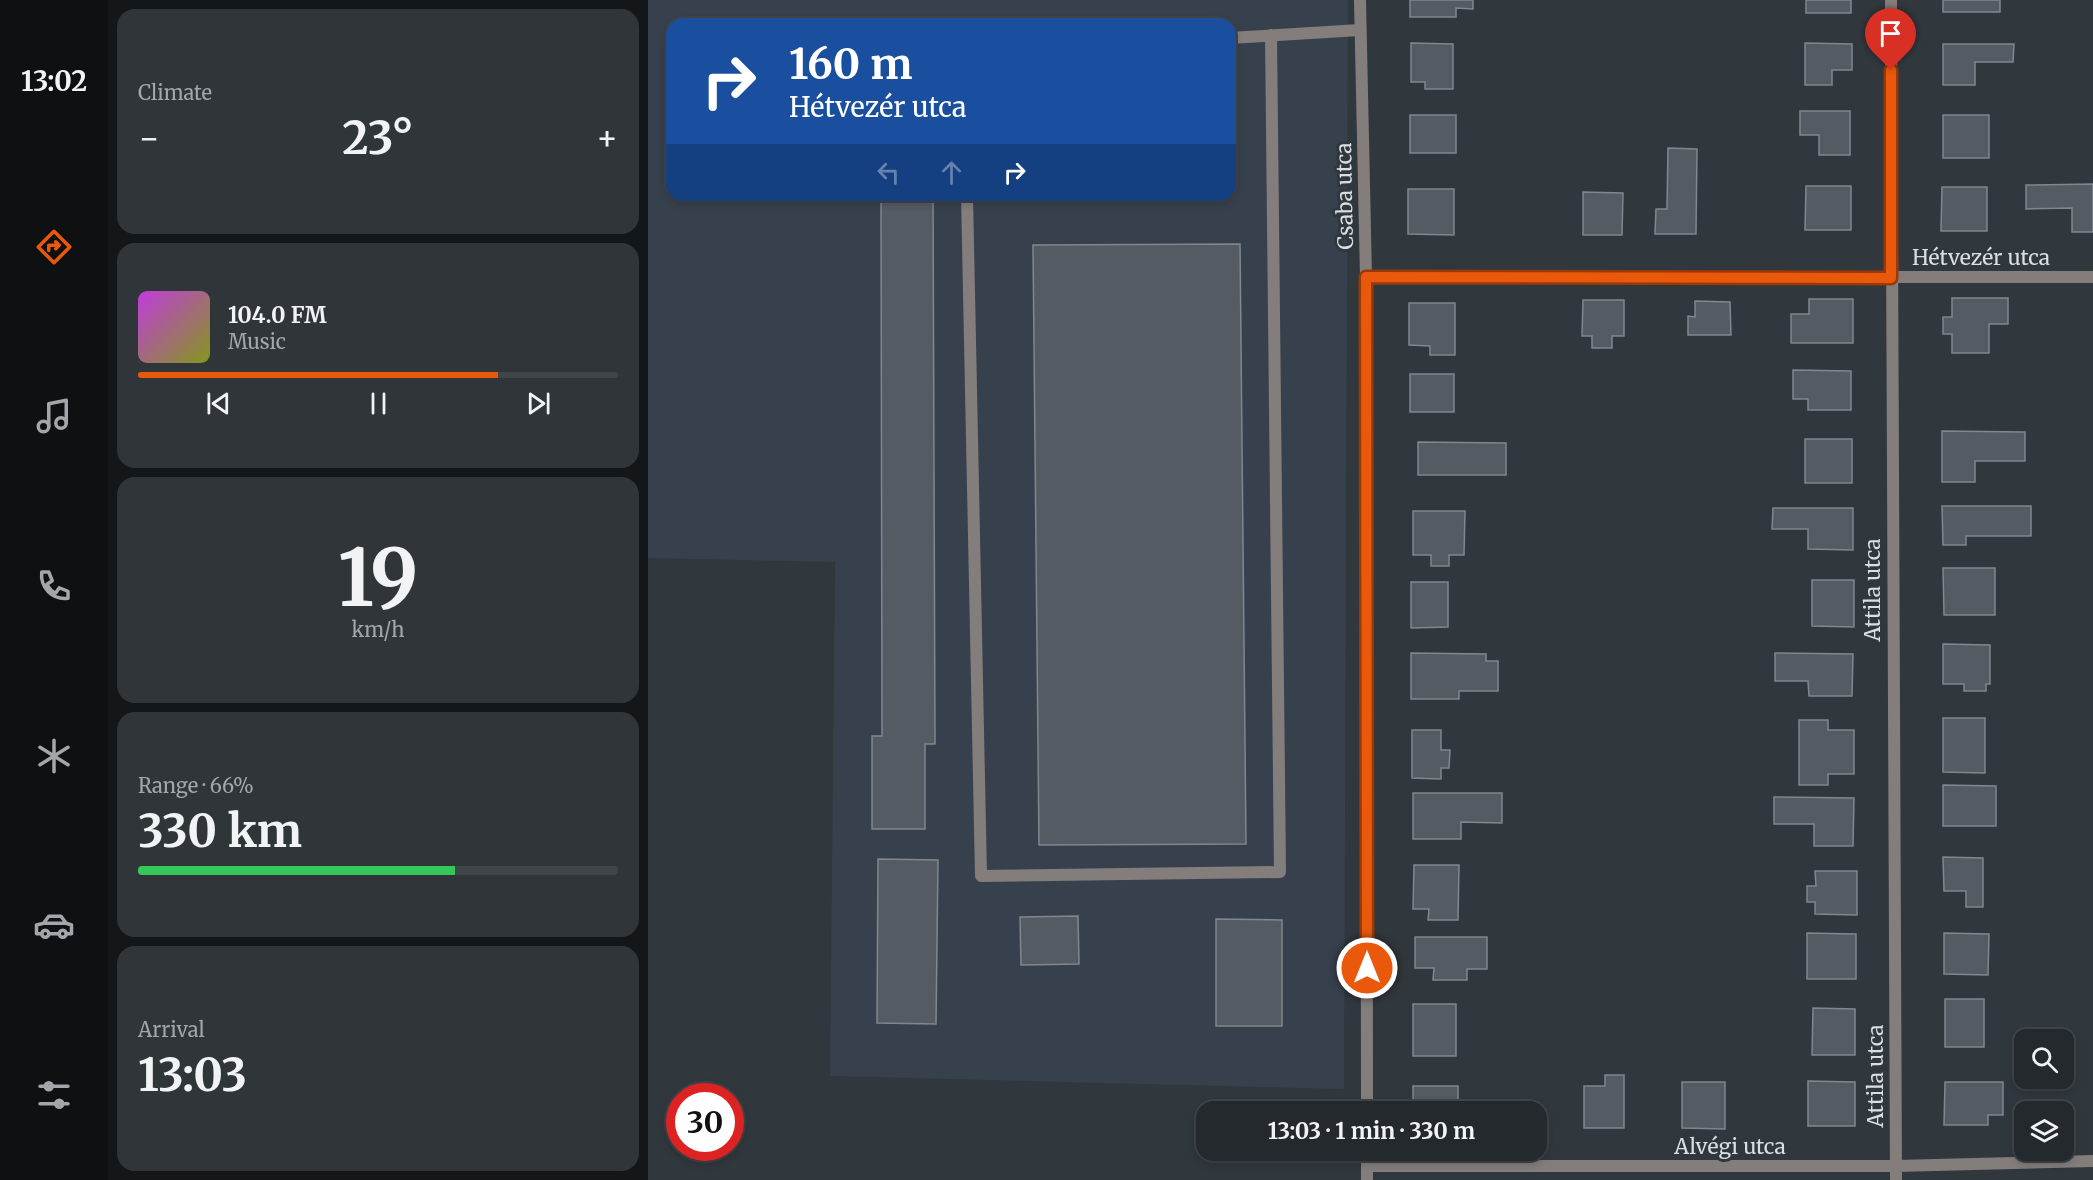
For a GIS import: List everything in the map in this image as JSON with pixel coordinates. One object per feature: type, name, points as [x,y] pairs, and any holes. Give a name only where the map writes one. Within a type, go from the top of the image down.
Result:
[{"type":"street","name":"Csaba utca","points":[[1360,0],[1366,277],[1367,1101]]},
{"type":"street","name":"Attila utca","points":[[1891,0],[1896,1180]]},
{"type":"street","points":[[1236,38],[1360,30]]},
{"type":"street","points":[[968,201],[981,876],[1280,872],[1271,35]]},
{"type":"street","name":"Hétvezér utca","points":[[1366,277],[2093,277]]},
{"type":"street","points":[[1367,1161],[1367,1180]]},
{"type":"street","name":"Alvégi utca","points":[[1367,1166],[1896,1166],[2093,1161]]},
{"type":"shaded area","points":[[648,0],[1348,0],[1344,1089],[830,1076],[835,562],[648,558]]},
{"type":"building","points":[[1410,0],[1473,0],[1473,9],[1456,8],[1456,17],[1410,17]]},
{"type":"building","points":[[1806,0],[1851,0],[1851,13],[1806,13]]},
{"type":"building","points":[[1943,0],[2000,0],[2000,12],[1943,12]]},
{"type":"building","points":[[1411,43],[1453,44],[1453,89],[1425,89],[1425,82],[1411,82]]},
{"type":"building","points":[[1805,43],[1852,44],[1852,70],[1832,70],[1832,85],[1805,85]]},
{"type":"building","points":[[1943,44],[2014,44],[2013,62],[1975,62],[1975,85],[1943,85]]},
{"type":"building","points":[[1800,111],[1850,111],[1850,155],[1819,155],[1819,135],[1800,135]]},
{"type":"building","points":[[1410,115],[1456,115],[1456,153],[1410,153]]},
{"type":"building","points":[[1943,115],[1989,115],[1989,158],[1943,158]]},
{"type":"building","points":[[1668,148],[1697,149],[1696,234],[1655,234],[1656,209],[1667,209]]},
{"type":"building","points":[[2093,184],[2093,232],[2072,232],[2072,208],[2026,209],[2026,185]]},
{"type":"building","points":[[1806,186],[1851,186],[1851,230],[1805,230]]},
{"type":"building","points":[[1942,187],[1987,187],[1987,231],[1941,231]]},
{"type":"building","points":[[1408,189],[1454,189],[1454,235],[1408,234]]},
{"type":"building","points":[[1583,192],[1623,193],[1622,235],[1583,235]]},
{"type":"building","points":[[881,201],[933,201],[935,744],[925,744],[925,829],[872,829],[872,736],[882,736]]},
{"type":"building","points":[[1240,244],[1246,844],[1039,845],[1033,245]]},
{"type":"building","points":[[1952,298],[2008,298],[2008,324],[1989,324],[1989,353],[1952,353],[1952,334],[1943,334],[1943,317],[1952,317]]},
{"type":"building","points":[[1809,299],[1853,299],[1853,343],[1791,343],[1791,314],[1809,314]]},
{"type":"building","points":[[1583,300],[1624,300],[1624,336],[1612,336],[1612,348],[1592,348],[1592,336],[1582,336]]},
{"type":"building","points":[[1695,301],[1730,302],[1731,335],[1688,335],[1688,316],[1695,317]]},
{"type":"building","points":[[1409,303],[1455,303],[1455,355],[1430,355],[1430,346],[1409,345]]},
{"type":"building","points":[[1793,370],[1851,371],[1851,410],[1808,410],[1808,399],[1793,399]]},
{"type":"building","points":[[1410,374],[1454,374],[1454,412],[1410,412]]},
{"type":"building","points":[[1942,431],[2025,432],[2025,461],[1975,461],[1975,482],[1942,482]]},
{"type":"building","points":[[1805,439],[1852,439],[1852,483],[1805,483]]},
{"type":"building","points":[[1418,442],[1506,443],[1506,475],[1418,475]]},
{"type":"building","points":[[1942,506],[2031,506],[2031,536],[1966,536],[1966,545],[1943,545]]},
{"type":"building","points":[[1773,508],[1853,508],[1853,550],[1808,549],[1808,529],[1772,529]]},
{"type":"building","points":[[1413,511],[1465,511],[1464,555],[1449,555],[1449,566],[1431,566],[1431,555],[1413,555]]},
{"type":"building","points":[[1943,568],[1995,568],[1995,615],[1944,615]]},
{"type":"building","points":[[1812,580],[1854,580],[1854,627],[1812,626]]},
{"type":"building","points":[[1411,582],[1448,582],[1448,627],[1411,628]]},
{"type":"building","points":[[1943,644],[1990,645],[1990,684],[1986,684],[1986,691],[1964,691],[1964,684],[1943,684]]},
{"type":"building","points":[[1411,653],[1486,654],[1486,661],[1498,661],[1498,691],[1459,691],[1459,699],[1411,699]]},
{"type":"building","points":[[1775,653],[1853,654],[1852,696],[1809,696],[1808,681],[1775,681]]},
{"type":"building","points":[[1943,718],[1985,718],[1985,773],[1943,772]]},
{"type":"building","points":[[1799,720],[1828,720],[1828,730],[1854,730],[1854,774],[1828,774],[1828,785],[1799,785]]},
{"type":"building","points":[[1412,730],[1441,730],[1441,750],[1450,750],[1449,768],[1441,768],[1441,779],[1412,778]]},
{"type":"building","points":[[1943,785],[1996,786],[1996,826],[1943,826]]},
{"type":"building","points":[[1413,793],[1502,793],[1502,823],[1461,822],[1461,839],[1413,839]]},
{"type":"building","points":[[1774,797],[1854,798],[1853,846],[1814,846],[1814,824],[1774,824]]},
{"type":"building","points":[[1943,857],[1983,858],[1983,907],[1966,907],[1966,891],[1944,891]]},
{"type":"building","points":[[878,859],[938,860],[936,1024],[877,1023]]},
{"type":"building","points":[[1414,865],[1459,865],[1458,920],[1428,920],[1429,909],[1413,909]]},
{"type":"building","points":[[1815,871],[1857,871],[1857,915],[1815,914],[1815,902],[1807,902],[1807,886],[1816,886]]},
{"type":"building","points":[[1078,916],[1079,964],[1021,965],[1020,917]]},
{"type":"building","points":[[1216,919],[1282,920],[1282,1026],[1216,1026]]},
{"type":"building","points":[[1807,933],[1856,934],[1856,979],[1807,979]]},
{"type":"building","points":[[1944,933],[1989,934],[1988,975],[1944,974]]},
{"type":"building","points":[[1415,937],[1487,937],[1487,969],[1467,969],[1467,980],[1433,980],[1434,968],[1415,968]]},
{"type":"building","points":[[1945,999],[1984,999],[1984,1047],[1945,1047]]},
{"type":"building","points":[[1413,1004],[1456,1004],[1456,1056],[1413,1056]]},
{"type":"building","points":[[1813,1008],[1855,1009],[1855,1055],[1812,1055]]},
{"type":"building","points":[[1605,1075],[1624,1075],[1624,1128],[1584,1128],[1584,1086],[1605,1086]]},
{"type":"building","points":[[1808,1081],[1855,1082],[1855,1126],[1808,1126]]},
{"type":"building","points":[[1682,1082],[1725,1082],[1725,1129],[1682,1128]]},
{"type":"building","points":[[1945,1082],[2003,1082],[2003,1115],[1988,1115],[1988,1125],[1944,1125]]},
{"type":"building","points":[[1413,1086],[1458,1086],[1458,1101],[1413,1101]]},
{"type":"route","points":[[1367,968],[1366,277],[1891,278],[1891,70]]}]
